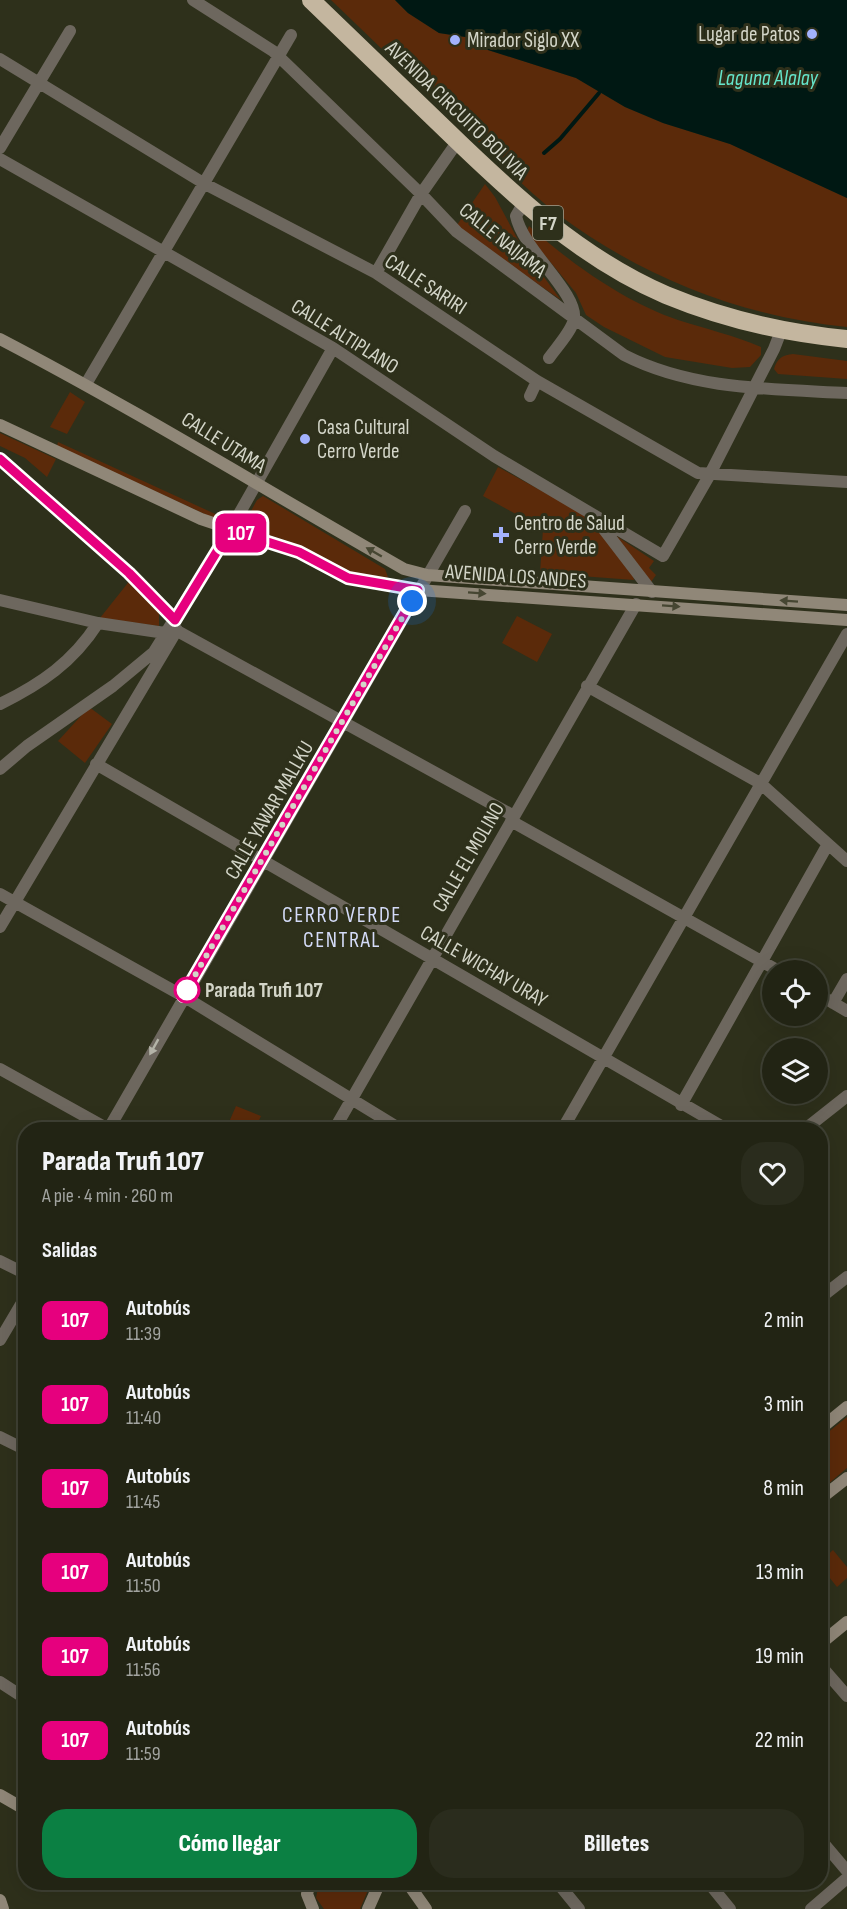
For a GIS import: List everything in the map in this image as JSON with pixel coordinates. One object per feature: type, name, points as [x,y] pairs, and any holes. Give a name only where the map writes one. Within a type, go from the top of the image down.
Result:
[{"type":"highway","name":"AVENIDA CIRCUITO BOLIVIA","points":[[311,0],[523,204],[572,241],[666,295],[730,317],[781,331],[847,339]]},
{"type":"street","name":"CALLE NAIJAMA","points":[[193,0],[280,57],[457,232],[574,321],[624,355],[645,366],[688,379],[753,388],[847,393]]},
{"type":"street","points":[[0,148],[70,31]]},
{"type":"street","points":[[86,384],[291,35]]},
{"type":"street","name":"CALLE SARIRI","points":[[0,59],[205,184],[376,273],[537,381],[698,473],[709,476],[847,482]]},
{"type":"street","points":[[376,273],[421,194],[458,141]]},
{"type":"street","name":"CALLE ALTIPLANO","points":[[0,159],[333,348],[494,456],[663,556],[709,476]]},
{"type":"street","points":[[523,204],[516,216],[518,226],[573,303],[574,321],[549,358]]},
{"type":"street","points":[[709,476],[781,331]]},
{"type":"street","name":"CALLE UTAMA","points":[[0,339],[86,384],[256,485],[404,569],[428,575]]},
{"type":"street","points":[[0,927],[96,764],[333,348]]},
{"type":"street","points":[[530,396],[537,381]]},
{"type":"street","name":"AVENIDA LOS ANDES","points":[[0,425],[230,530],[299,552],[348,578],[418,590],[847,620]]},
{"type":"street","points":[[0,459],[129,573],[172,628],[343,721],[762,962]]},
{"type":"street","name":"CALLE YAWAR MALLKU","points":[[112,1122],[465,511]]},
{"type":"street","points":[[591,512],[652,592]]},
{"type":"street","name":"AVENIDA LOS ANDES","points":[[428,575],[847,605]]},
{"type":"street","points":[[0,600],[98,623],[172,628]]},
{"type":"street","name":"CALLE EL MOLINO","points":[[339,1122],[636,604]]},
{"type":"street","points":[[0,704],[42,682],[63,666],[86,642],[98,623]]},
{"type":"street","points":[[0,769],[27,746],[141,664],[154,652],[172,628]]},
{"type":"street","points":[[567,1122],[847,634]]},
{"type":"street","points":[[587,686],[760,783],[847,861]]},
{"type":"street","name":"CALLE WICHAY URAY","points":[[96,764],[713,1122]]},
{"type":"street","points":[[765,960],[828,844]]},
{"type":"street","points":[[0,894],[183,996],[389,1122]]},
{"type":"street","points":[[681,1105],[762,965]]},
{"type":"street","points":[[833,1003],[847,979]]},
{"type":"street","points":[[828,1000],[847,1011]]},
{"type":"street","points":[[0,1069],[95,1122]]},
{"type":"street","points":[[814,1122],[847,1096]]},
{"type":"street","points":[[0,1261],[18,1270]]},
{"type":"street","points":[[828,1292],[847,1277]]},
{"type":"street","points":[[0,1340],[18,1310]]},
{"type":"street","points":[[828,1422],[847,1407]]},
{"type":"street","points":[[0,1437],[18,1446]]},
{"type":"street","points":[[828,1493],[847,1478]]},
{"type":"street","points":[[828,1637],[847,1622]]},
{"type":"street","points":[[828,1674],[847,1696]]},
{"type":"street","points":[[0,1682],[18,1693]]},
{"type":"street","points":[[0,1795],[18,1805]]},
{"type":"street","points":[[828,1848],[847,1871]]},
{"type":"street","points":[[811,1909],[847,1878]]},
{"type":"street","points":[[307,1890],[313,1909]]},
{"type":"street","points":[[368,1909],[376,1890]]},
{"type":"street","points":[[413,1890],[426,1909]]},
{"type":"street","points":[[564,1890],[579,1909]]},
{"type":"street","points":[[715,1890],[730,1909]]},
{"type":"street","points":[[0,1900],[3,1909]]},
{"type":"shaded area","points":[[331,0],[395,0],[408,13],[439,33],[472,38],[488,50],[576,78],[625,107],[663,123],[730,144],[847,198],[847,327],[808,322],[732,304],[659,275],[591,237],[559,215],[524,185]]},
{"type":"shaded area","points":[[485,184],[495,197],[523,249],[561,300],[457,225]]},
{"type":"shaded area","points":[[529,226],[562,254],[618,292],[678,320],[761,347],[761,355],[750,367],[732,368],[665,357],[604,327],[586,315],[576,293],[532,240],[527,231]]},
{"type":"shaded area","points":[[793,354],[847,361],[847,379],[778,374],[774,369],[777,362],[783,356]]},
{"type":"shaded area","points":[[70,392],[85,402],[67,434],[50,427]]},
{"type":"shaded area","points":[[0,433],[56,459],[47,477],[25,458],[0,446]]},
{"type":"shaded area","points":[[58,442],[224,518],[222,522],[57,446]]},
{"type":"shaded area","points":[[498,467],[586,515],[632,571],[634,580],[540,573],[543,529],[483,496]]},
{"type":"shaded area","points":[[263,496],[385,569],[388,577],[379,579],[356,575],[295,544],[247,529],[245,522],[257,500]]},
{"type":"shaded area","points":[[615,535],[654,561],[649,568],[656,575],[651,582]]},
{"type":"shaded area","points":[[131,579],[159,612],[159,626],[100,618]]},
{"type":"shaded area","points":[[517,616],[552,634],[537,662],[502,643]]},
{"type":"shaded area","points":[[89,707],[112,724],[85,763],[58,741]]},
{"type":"shaded area","points":[[236,1106],[261,1116],[258,1122],[229,1122]]},
{"type":"shaded area","points":[[847,1417],[847,1468],[828,1484],[828,1432]]},
{"type":"shaded area","points":[[833,1550],[847,1567],[847,1578],[837,1587],[828,1576],[828,1555]]},
{"type":"shaded area","points":[[318,1890],[368,1890],[360,1909],[324,1909],[316,1898]]},
{"type":"water","name":"Laguna Alalay","points":[[395,0],[847,0],[847,198],[730,144],[663,123],[625,107],[576,78],[488,50],[472,38],[439,33],[408,13]]},
{"type":"waterway","points":[[544,153],[560,139],[599,93]]},
{"type":"bus line","name":"107","points":[[0,459],[129,573],[166,614],[175,620],[230,530],[299,552],[348,578],[418,590],[183,996]]},
{"type":"place","name":"Lugar de Patos","points":[[812,34]]},
{"type":"place","name":"Mirador Siglo XX","points":[[455,40]]},
{"type":"place","name":"Casa Cultural Cerro Verde","points":[[305,439]]},
{"type":"place","name":"Centro de Salud Cerro Verde","points":[[501,535]]},
{"type":"place","name":"Parada Trufi 107","points":[[187,990]]},
{"type":"district","name":"CERRO VERDE CENTRAL","points":[[342,926]]},
{"type":"route","points":[[187,990],[183,996],[412,601]]}]
